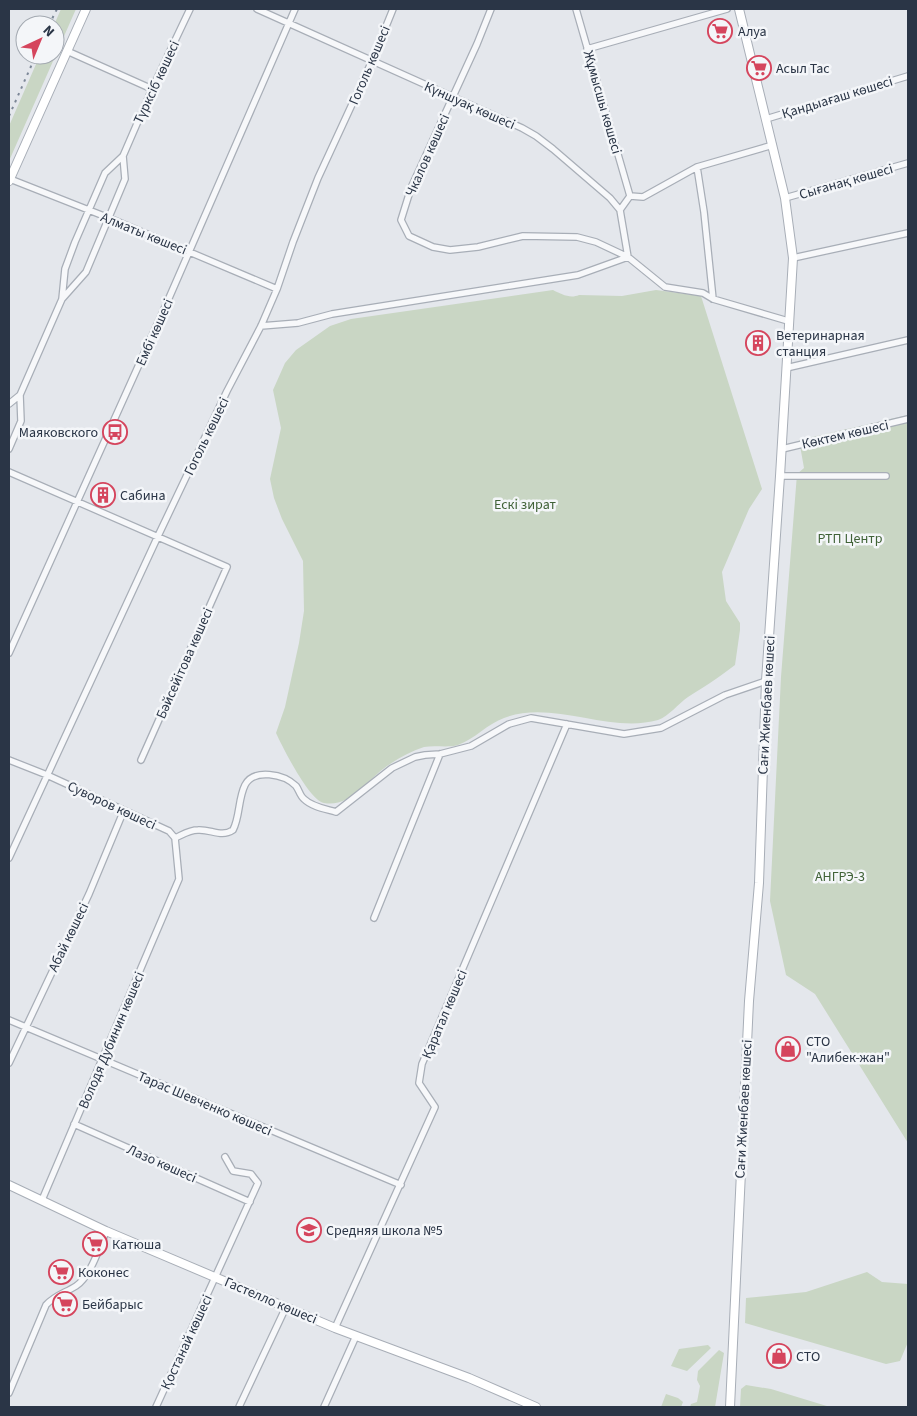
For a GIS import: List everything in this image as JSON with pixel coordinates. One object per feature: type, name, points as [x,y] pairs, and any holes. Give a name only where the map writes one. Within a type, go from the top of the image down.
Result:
[{"type":"main road","points":[[9,180],[86,9]]},
{"type":"main road","name":"Сағи Жиенбаев көшесі","points":[[730,1407],[748,1001],[758,883],[766,680],[782,449],[792,258],[785,198],[739,9]]},
{"type":"main road","name":"Гастелло көшесі","points":[[9,1185],[106,1231],[286,1307],[356,1336],[468,1378],[536,1407]]},
{"type":"street","name":"Түрксіб көшесі","points":[[9,449],[21,421],[20,395],[62,299],[65,269],[89,210],[106,171],[122,156],[190,9]]},
{"type":"street","name":"Күншуақ көшесі","points":[[257,9],[536,136],[610,198],[620,210]]},
{"type":"street","name":"Ембі көшесі","points":[[9,653],[190,251],[294,9]]},
{"type":"street","name":"Гоголь көшесі","points":[[9,858],[158,536],[227,391],[261,326],[277,289],[318,178],[372,61],[393,9]]},
{"type":"street","name":"Чкалов көшесі","points":[[491,9],[453,97],[410,188],[401,220],[409,236],[433,247],[450,250],[478,247],[523,236],[577,237],[596,242],[628,257]]},
{"type":"street","name":"Жұмысшы көшесі","points":[[576,9],[630,196]]},
{"type":"street","points":[[587,49],[727,9]]},
{"type":"street","points":[[67,51],[152,89]]},
{"type":"street","name":"Қандыағаш көшесі","points":[[766,119],[908,76]]},
{"type":"street","points":[[773,145],[698,167],[643,197],[630,196],[620,210],[628,257],[665,287],[703,293],[712,299],[788,321]]},
{"type":"street","name":"Түрксіб көшесі","points":[[62,299],[86,272],[109,218],[125,179],[122,156]]},
{"type":"street","name":"Сығанақ көшесі","points":[[785,198],[908,163]]},
{"type":"street","points":[[698,167],[712,299]]},
{"type":"street","name":"Алматы көшесі","points":[[9,180],[109,218],[277,289]]},
{"type":"street","points":[[792,258],[908,233]]},
{"type":"street","points":[[261,326],[298,323],[354,310],[566,278],[628,257]]},
{"type":"street","points":[[786,368],[908,340]]},
{"type":"street","name":"Түрксіб көшесі","points":[[9,404],[20,395]]},
{"type":"street","name":"Көктем көшесі","points":[[782,449],[908,419]]},
{"type":"street","points":[[9,472],[158,536]]},
{"type":"street","points":[[780,476],[886,476]]},
{"type":"street","name":"Бәйсейітова көшесі","points":[[141,760],[227,567],[158,536]]},
{"type":"street","points":[[174,838],[191,830],[200,830],[220,835],[233,830],[245,784],[259,774],[288,780],[297,787],[304,799],[318,807],[336,812],[392,768],[425,754],[440,754],[471,746],[509,724],[531,718],[624,734],[661,728],[725,695],[766,680]]},
{"type":"street","name":"Қаратал көшесі","points":[[336,1328],[435,1107],[419,1083],[422,1064],[567,724]]},
{"type":"street","points":[[374,918],[440,754]]},
{"type":"street","name":"Суворов көшесі","points":[[9,760],[47,775],[169,831],[174,838]]},
{"type":"street","name":"Абай көшесі","points":[[9,1063],[88,894],[124,810]]},
{"type":"street","name":"Володя Дубинин көшесі","points":[[42,1200],[179,879],[174,838]]},
{"type":"street","name":"Тарас Шевченко көшесі","points":[[9,1020],[24,1028],[401,1185]]},
{"type":"street","name":"Лазо көшесі","points":[[74,1124],[250,1202]]},
{"type":"street","points":[[216,1277],[258,1183],[250,1174],[233,1171],[225,1157]]},
{"type":"street","points":[[9,1393],[46,1305],[57,1295],[82,1281],[96,1256],[106,1231]]},
{"type":"street","name":"Қостанай көшесі","points":[[156,1407],[216,1277]]},
{"type":"street","points":[[239,1407],[286,1307]]},
{"type":"street","points":[[324,1407],[356,1336]]},
{"type":"green space","points":[[61,9],[76,9],[65,34],[65,15],[58,15]]},
{"type":"green space","points":[[36,65],[51,65],[9,161],[9,126]]},
{"type":"green space","name":"Ескі зират","points":[[553,290],[566,296],[622,296],[656,290],[701,296],[762,489],[749,509],[722,572],[726,601],[740,623],[735,665],[658,720],[620,723],[561,714],[522,713],[498,721],[458,745],[428,746],[414,751],[387,766],[350,797],[342,801],[324,803],[311,793],[304,783],[276,733],[285,707],[304,611],[303,561],[282,519],[274,498],[270,479],[281,428],[273,390],[285,363],[296,350],[330,326],[351,319]]},
{"type":"green space","points":[[908,415],[908,1143],[815,994],[786,975],[770,901],[781,677],[797,474],[804,468],[799,440]]},
{"type":"green space","points":[[867,1272],[882,1282],[908,1284],[908,1342],[900,1361],[886,1364],[745,1323],[746,1298],[806,1292]]},
{"type":"green space","points":[[708,1345],[711,1348],[687,1371],[671,1366],[679,1349]]},
{"type":"green space","points":[[719,1350],[724,1353],[715,1407],[690,1407],[691,1404],[697,1402],[700,1386],[697,1380],[698,1371]]},
{"type":"green space","points":[[746,1385],[771,1389],[830,1407],[740,1407],[741,1389]]},
{"type":"green space","points":[[666,1394],[683,1402],[681,1407],[661,1407]]},
{"type":"railway","points":[[54,15],[57,9]]},
{"type":"railway","points":[[9,116],[32,65]]},
{"type":"place","name":"Алуа","points":[[720,31]]},
{"type":"place","name":"Асыл Тас","points":[[759,68]]},
{"type":"place","name":"Ветеринарная станция","points":[[758,343]]},
{"type":"place","name":"Маяковского","points":[[115,432]]},
{"type":"place","name":"Сабина","points":[[103,495]]},
{"type":"place","name":"СТО \"Алибек-жан\"","points":[[788,1049]]},
{"type":"place","name":"Средняя школа №5","points":[[309,1230]]},
{"type":"place","name":"Катюша","points":[[95,1244]]},
{"type":"place","name":"Коконес","points":[[61,1272]]},
{"type":"place","name":"Бейбарыс","points":[[65,1304]]},
{"type":"place","name":"СТО","points":[[779,1356]]},
{"type":"park label","name":"РТП Центр","points":[[850,538]]},
{"type":"park label","name":"АНГРЭ-3","points":[[840,876]]}]
